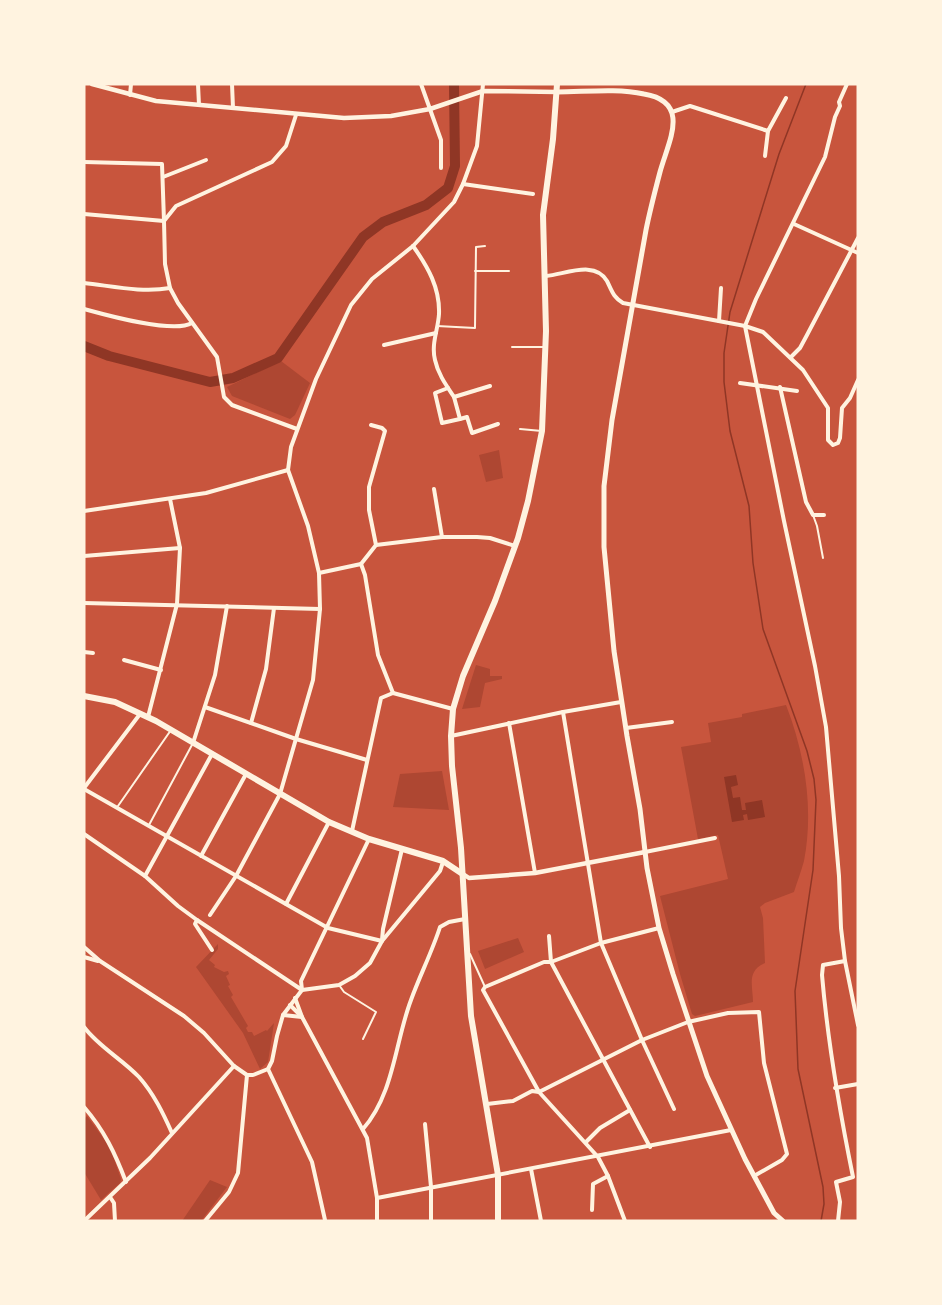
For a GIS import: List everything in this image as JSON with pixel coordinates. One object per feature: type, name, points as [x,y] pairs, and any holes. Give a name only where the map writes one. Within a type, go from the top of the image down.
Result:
[{"type":"main road","points":[[498,1221],[498,1175],[471,1016],[451,736],[453,709],[463,676],[515,547],[528,501],[542,431],[546,348],[543,215],[557,84]]},
{"type":"main road","points":[[557,92],[646,94],[662,100],[672,112],[674,121],[673,134],[652,199],[608,447],[603,498],[608,601],[621,702],[659,928],[687,1022],[707,1076],[731,1130],[779,1220]]},
{"type":"main road","points":[[84,696],[115,702],[148,717],[329,822],[369,839],[443,861],[461,873]]},
{"type":"street","points":[[92,84],[156,100],[344,118],[391,116],[430,109],[483,91],[557,92]]},
{"type":"street","points":[[130,84],[130,95]]},
{"type":"street","points":[[198,84],[199,105]]},
{"type":"street","points":[[232,84],[233,108]]},
{"type":"street","points":[[421,84],[441,140],[441,168]]},
{"type":"street","points":[[210,915],[236,876],[280,794],[313,680],[320,609],[319,573],[308,526],[288,470],[290,451],[297,429],[316,379],[351,304],[372,279],[413,246],[454,202],[477,146],[483,84]]},
{"type":"street","points":[[847,84],[839,102],[840,106],[825,157],[745,326],[826,727],[845,961],[858,1025]]},
{"type":"street","points":[[765,156],[768,132],[786,98]]},
{"type":"street","points":[[672,112],[690,106],[768,132]]},
{"type":"street","points":[[164,220],[176,206],[272,162],[286,146],[296,115]]},
{"type":"street","points":[[163,177],[206,160]]},
{"type":"street","points":[[84,162],[162,164],[165,264],[170,288],[216,357],[224,397],[232,405],[297,429]]},
{"type":"street","points":[[463,183],[534,194]]},
{"type":"street","points":[[84,214],[164,220]]},
{"type":"street","points":[[794,224],[858,254]]},
{"type":"street","points":[[791,357],[800,348],[858,237]]},
{"type":"street","points":[[413,246],[429,267],[436,290],[439,314],[434,358],[438,373],[454,397],[460,419]]},
{"type":"street","points":[[546,276],[590,268],[597,270],[607,281],[616,298],[632,305],[745,326],[763,332],[803,370],[828,408],[828,441],[833,445],[838,443],[840,438],[842,408],[850,398],[858,380]]},
{"type":"street","points":[[84,283],[159,290],[170,288]]},
{"type":"street","points":[[720,322],[721,288]]},
{"type":"street","points":[[84,309],[165,326],[185,326],[192,323]]},
{"type":"street","points":[[384,345],[436,333]]},
{"type":"street","points":[[740,383],[797,391]]},
{"type":"street","points":[[454,397],[490,386]]},
{"type":"street","points":[[780,387],[802,489],[813,515],[824,515]]},
{"type":"street","points":[[448,388],[435,393],[442,423],[466,417],[472,433],[498,424]]},
{"type":"street","points":[[371,425],[385,431],[369,487],[369,510],[376,545]]},
{"type":"street","points":[[84,511],[206,493],[288,470]]},
{"type":"street","points":[[434,489],[442,537]]},
{"type":"street","points":[[148,717],[177,604],[180,548],[170,499]]},
{"type":"street","points":[[319,573],[362,564],[376,545],[442,537],[489,538],[515,547]]},
{"type":"street","points":[[84,556],[180,548]]},
{"type":"street","points":[[362,564],[378,655],[393,693]]},
{"type":"street","points":[[84,603],[320,609]]},
{"type":"street","points":[[193,743],[217,668],[227,606]]},
{"type":"street","points":[[251,723],[266,669],[274,608]]},
{"type":"street","points":[[84,651],[93,653]]},
{"type":"street","points":[[124,660],[161,670]]},
{"type":"street","points":[[352,832],[381,698],[393,693],[453,709]]},
{"type":"street","points":[[451,736],[621,702]]},
{"type":"street","points":[[205,707],[296,739],[368,760]]},
{"type":"street","points":[[562,712],[601,943],[674,1109]]},
{"type":"street","points":[[140,713],[84,788],[328,928],[382,941]]},
{"type":"street","points":[[626,728],[672,722]]},
{"type":"street","points":[[509,723],[535,873]]},
{"type":"street","points":[[145,876],[212,754]]},
{"type":"street","points":[[201,856],[246,774]]},
{"type":"street","points":[[286,904],[329,822]]},
{"type":"street","points":[[84,834],[145,876],[197,920],[302,990],[339,985],[355,976],[370,963],[382,941],[440,871],[443,861]]},
{"type":"street","points":[[461,873],[469,878],[535,873],[715,838]]},
{"type":"street","points":[[84,947],[100,961],[183,1016],[204,1033],[234,1066],[247,1075],[253,1075],[268,1069],[272,1061],[283,1016],[302,990],[301,981],[369,839]]},
{"type":"street","points":[[382,941],[402,849]]},
{"type":"street","points":[[363,1129],[371,1119],[382,1096],[396,1058],[400,1031],[440,927],[449,922],[465,919]]},
{"type":"street","points":[[197,920],[195,924],[212,950]]},
{"type":"street","points":[[625,1221],[608,1176],[598,1157],[539,1092],[483,990],[485,987],[544,962],[551,962],[601,943],[659,928]]},
{"type":"street","points":[[549,936],[551,962],[650,1147]]},
{"type":"street","points":[[84,957],[100,961]]},
{"type":"street","points":[[838,1221],[840,1202],[836,1182],[853,1177],[834,1088],[827,1040],[822,975],[823,965],[845,961]]},
{"type":"street","points":[[295,998],[302,1017],[367,1138],[377,1198],[377,1221]]},
{"type":"street","points":[[290,1005],[302,1017]]},
{"type":"street","points":[[487,1104],[513,1101],[532,1091],[539,1092],[642,1040],[687,1022],[728,1013],[759,1012],[764,1063],[787,1154],[782,1160],[754,1176]]},
{"type":"street","points":[[283,1016],[302,1017]]},
{"type":"street","points":[[84,1027],[143,1083],[160,1108],[172,1133]]},
{"type":"street","points":[[84,1221],[126,1182],[234,1066]]},
{"type":"street","points":[[268,1069],[312,1162],[325,1221]]},
{"type":"street","points":[[205,1221],[229,1192],[238,1173],[247,1075]]},
{"type":"street","points":[[834,1088],[858,1084]]},
{"type":"street","points":[[84,1107],[99,1124],[113,1148],[126,1182]]},
{"type":"street","points":[[586,1142],[600,1128],[630,1110]]},
{"type":"street","points":[[425,1124],[431,1187],[431,1221]]},
{"type":"street","points":[[377,1198],[731,1130]]},
{"type":"street","points":[[531,1169],[542,1221]]},
{"type":"street","points":[[592,1210],[593,1184],[608,1176]]},
{"type":"street","points":[[110,1197],[114,1203],[115,1221]]},
{"type":"lane","points":[[437,326],[475,328],[476,247],[484,246]]},
{"type":"lane","points":[[476,271],[509,271]]},
{"type":"lane","points":[[512,347],[546,348]]},
{"type":"lane","points":[[520,429],[542,431]]},
{"type":"lane","points":[[813,515],[818,526],[823,558]]},
{"type":"lane","points":[[116,808],[171,730]]},
{"type":"lane","points":[[148,826],[193,743]]},
{"type":"lane","points":[[467,948],[485,987]]},
{"type":"lane","points":[[339,985],[344,992],[376,1012],[363,1040]]},
{"type":"shaded area","points":[[281,361],[310,383],[295,415],[290,419],[232,396],[227,387]]},
{"type":"shaded area","points":[[499,450],[503,478],[486,482],[479,455]]},
{"type":"shaded area","points":[[476,665],[490,669],[490,676],[502,676],[502,679],[485,683],[480,707],[462,709]]},
{"type":"shaded area","points":[[786,705],[803,762],[806,782],[808,822],[803,865],[794,892],[760,907],[763,918],[765,963],[755,970],[753,975],[753,1002],[695,1016],[692,1014],[680,974],[660,896],[728,879],[718,835],[698,839],[681,747],[711,742],[708,723]]},
{"type":"shaded area","points":[[442,771],[449,810],[393,807],[400,774]]},
{"type":"shaded area","points":[[736,775],[738,785],[731,787],[733,798],[740,797],[742,810],[746,810],[745,803],[762,800],[765,817],[748,820],[747,814],[743,815],[744,820],[732,822],[724,777]]},
{"type":"shaded area","points":[[518,938],[524,952],[485,969],[478,951]]},
{"type":"shaded area","points":[[218,944],[218,949],[209,960],[215,965],[214,967],[224,972],[228,971],[229,974],[226,976],[233,995],[231,997],[248,1026],[246,1028],[248,1032],[252,1032],[254,1036],[267,1031],[274,1023],[268,1062],[260,1069],[243,1033],[196,967]]},
{"type":"shaded area","points":[[87,1116],[110,1147],[121,1179],[120,1183],[101,1200],[84,1172],[84,1119]]},
{"type":"shaded area","points":[[210,1180],[227,1187],[201,1221],[182,1221]]},
{"type":"waterway","points":[[84,346],[109,356],[210,382],[233,378],[278,358],[363,237],[383,222],[426,205],[448,188],[455,166],[454,84]]},
{"type":"waterway","points":[[806,84],[779,154],[730,312],[724,353],[724,382],[730,431],[749,506],[753,563],[763,629],[807,751],[814,779],[816,800],[813,870],[795,991],[798,1069],[823,1187],[824,1204],[821,1221]]}]
